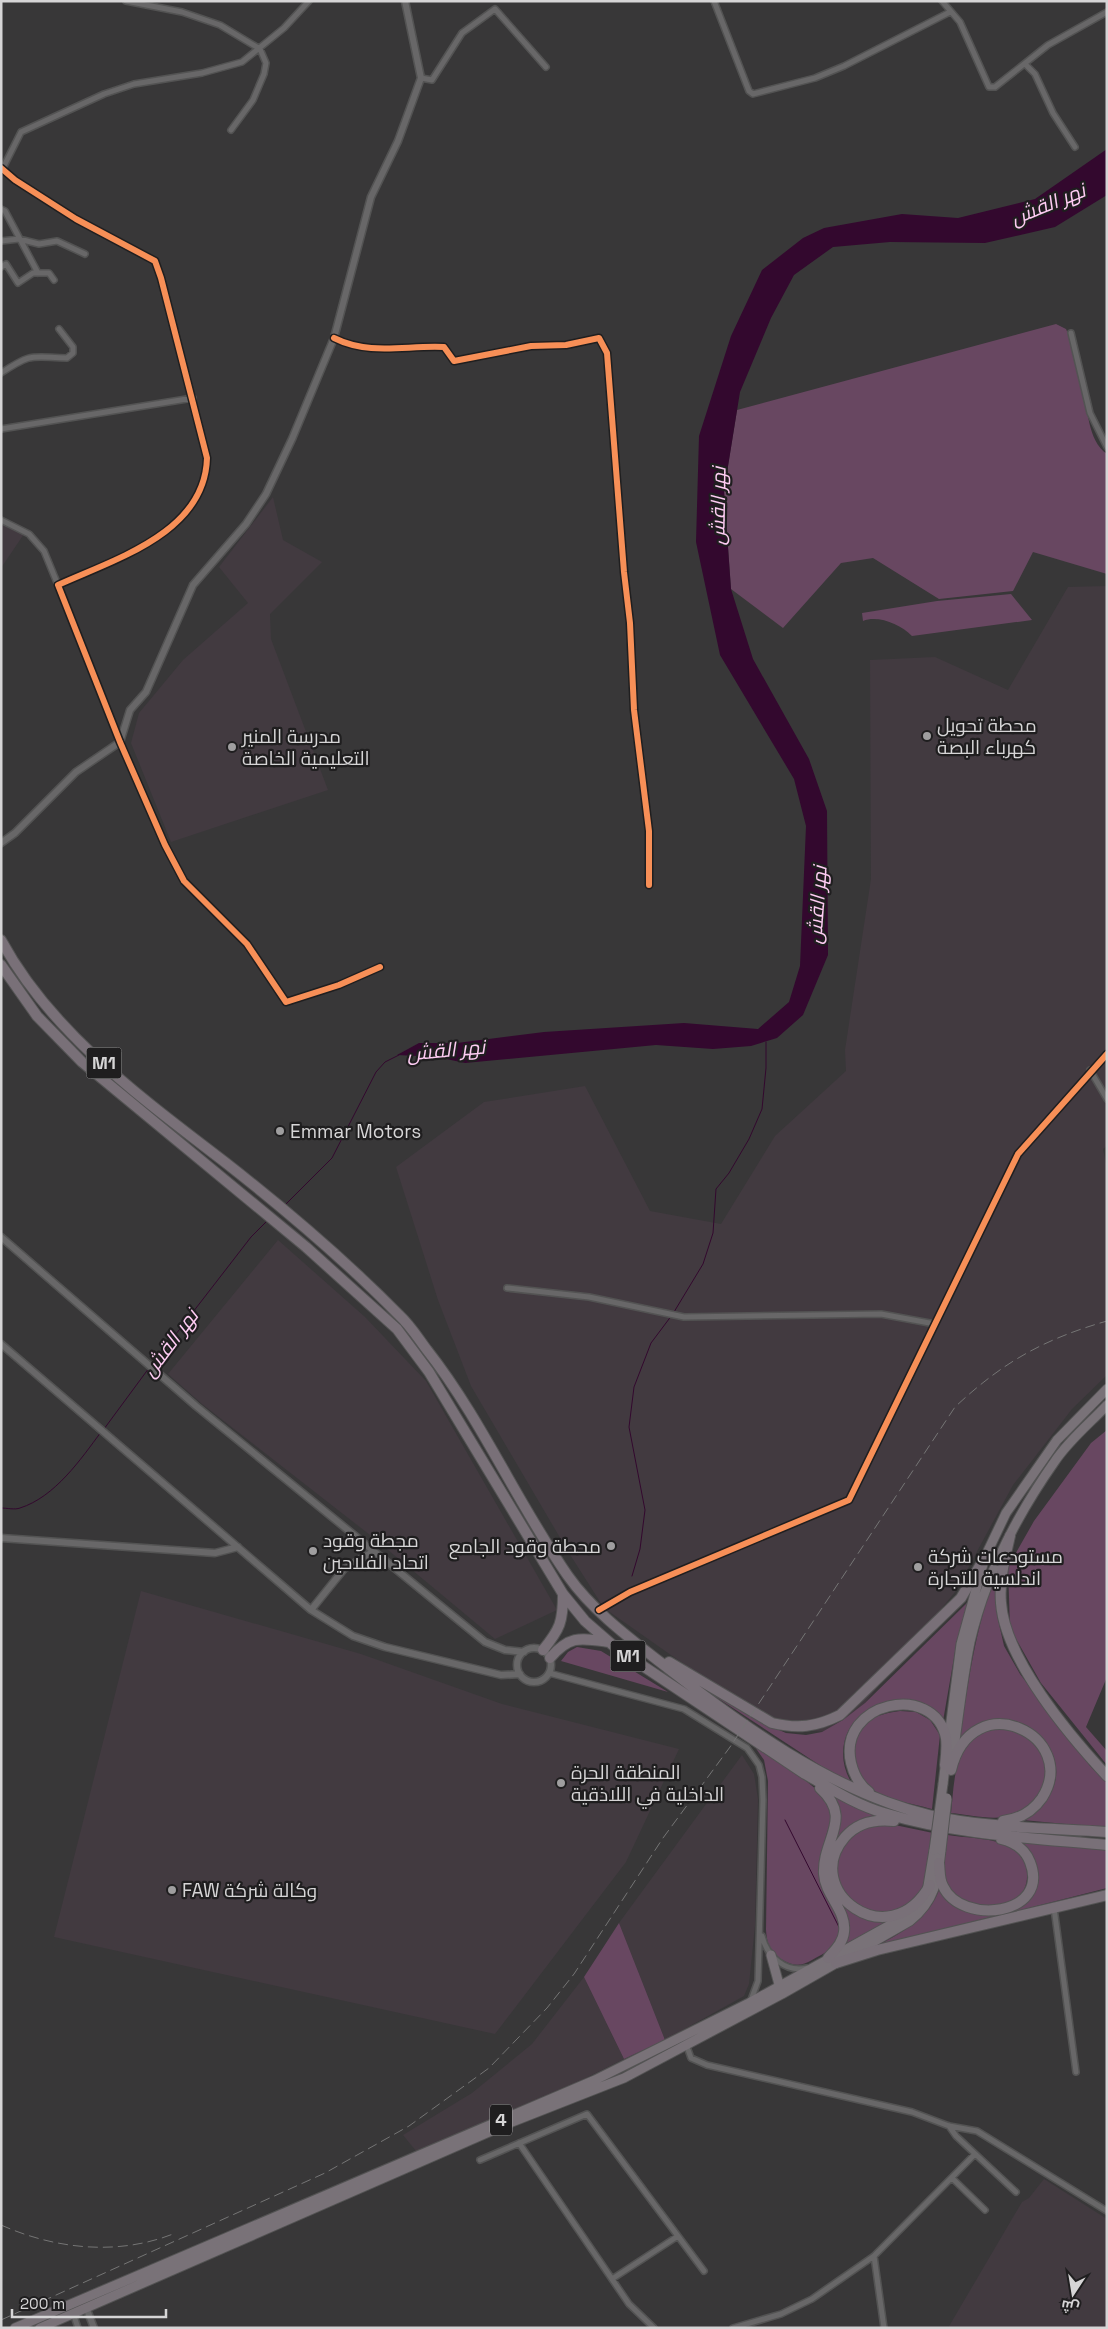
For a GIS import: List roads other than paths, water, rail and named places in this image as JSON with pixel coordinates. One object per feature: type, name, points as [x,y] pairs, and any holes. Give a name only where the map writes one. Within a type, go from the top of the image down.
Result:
[{"type":"highway","name":"M1","points":[[1,940],[28,984],[70,1033],[173,1124],[229,1165],[316,1238],[402,1317],[450,1379],[538,1531],[571,1580],[599,1610],[635,1643],[709,1700],[808,1764],[832,1779],[884,1802],[932,1816],[987,1823],[1107,1832]]},
{"type":"highway","name":"M1","points":[[1,965],[37,1016],[82,1062],[306,1247],[397,1329],[429,1372],[563,1594],[586,1622],[609,1642],[805,1774],[834,1791],[882,1813],[932,1826],[973,1832],[1107,1845]]},
{"type":"highway","points":[[1010,1536],[1002,1570],[1001,1604],[1003,1622],[1012,1648],[1032,1682],[1107,1776]]},
{"type":"highway","points":[[649,1653],[674,1665],[772,1723],[791,1727],[809,1727],[825,1723],[840,1715],[960,1598],[984,1557]]},
{"type":"highway","points":[[546,1654],[563,1617],[563,1594]]},
{"type":"highway","points":[[546,1654],[562,1643],[574,1639],[609,1642]]},
{"type":"highway","points":[[884,1802],[864,1788],[854,1771],[851,1761],[855,1732],[866,1716],[874,1711],[892,1704],[903,1704],[925,1711],[932,1716],[946,1737],[948,1767]]},
{"type":"highway","points":[[948,1767],[961,1744],[972,1732],[987,1726],[1003,1724],[1018,1727],[1030,1734],[1041,1744],[1047,1757],[1049,1772],[1046,1788],[1040,1801],[1028,1812],[1014,1819],[987,1823]]},
{"type":"highway","points":[[805,1774],[830,1797],[836,1810],[837,1822],[824,1863],[824,1877],[843,1920],[845,1930],[832,1960]]},
{"type":"highway","points":[[930,1885],[915,1905],[903,1913],[888,1917],[872,1917],[858,1911],[841,1896],[835,1882],[833,1868],[839,1846],[848,1834],[860,1825],[882,1820],[932,1826]]},
{"type":"highway","points":[[939,1863],[943,1887],[953,1900],[963,1905],[998,1911],[1014,1907],[1022,1900],[1031,1886],[1033,1874],[1025,1853],[1011,1842],[973,1832]]},
{"type":"highway","points":[[832,1960],[1107,1895]]},
{"type":"main road","points":[[938,1850],[961,1644],[984,1557],[1006,1513],[1056,1440],[1107,1389]]},
{"type":"main road","points":[[948,1767],[970,1641],[980,1606],[1010,1536],[1056,1459],[1107,1405]]},
{"type":"main road","name":"4","points":[[15,2328],[595,2080],[781,1989],[812,1967],[832,1960],[895,1931],[918,1915],[933,1895],[939,1863],[938,1850]]},
{"type":"main road","name":"4","points":[[40,2328],[512,2122],[624,2078],[832,1960],[907,1915],[923,1900],[930,1885],[938,1850]]},
{"type":"main road","points":[[771,1955],[781,1989]]},
{"type":"street","points":[[126,1],[182,12],[220,25],[260,48],[266,63],[264,74],[253,100],[231,130]]},
{"type":"street","points":[[58,585],[148,543],[174,526],[196,498],[207,472],[207,458],[193,398],[155,261],[76,219],[1,169],[21,132],[104,94],[134,84],[202,74],[242,62],[284,28],[309,1]]},
{"type":"street","points":[[1,842],[15,833],[76,772],[120,742],[130,710],[146,692],[193,585],[246,524],[266,494],[292,439],[334,338],[371,197],[398,141],[421,78],[405,1]]},
{"type":"street","points":[[495,1],[495,9],[546,67]]},
{"type":"street","points":[[714,1],[749,91],[753,94],[815,78],[844,66],[950,12]]},
{"type":"street","points":[[942,1],[960,22],[989,87],[995,87],[1048,45],[1107,12]]},
{"type":"street","points":[[421,78],[432,80],[462,33],[495,9]]},
{"type":"street","points":[[1025,64],[1034,74],[1053,113],[1075,147]]},
{"type":"street","points":[[1,210],[5,211],[38,273]]},
{"type":"street","points":[[1,241],[19,239],[39,244],[57,241],[85,254]]},
{"type":"street","points":[[1,267],[6,264],[18,283],[33,273],[49,273],[54,280]]},
{"type":"street","points":[[1,373],[24,358],[41,355],[67,358],[73,353],[73,347],[60,328]]},
{"type":"street","points":[[1071,333],[1090,413],[1107,447]]},
{"type":"street","points":[[334,338],[349,346],[384,350],[425,346],[444,347],[454,361],[531,346],[566,346],[599,338],[602,340],[607,353],[624,572],[630,623],[634,710],[648,831],[649,885]]},
{"type":"street","points":[[1,429],[193,398]]},
{"type":"street","points":[[1,520],[29,534],[44,550],[120,742],[165,844],[184,881],[247,944],[286,1002],[339,985],[380,967]]},
{"type":"street","points":[[599,1610],[630,1592],[849,1500],[1018,1154],[1090,1070],[1107,1054]]},
{"type":"street","points":[[1090,1070],[1107,1099]]},
{"type":"street","points":[[1,1237],[161,1374],[485,1642],[504,1650],[524,1652]]},
{"type":"street","points":[[507,1288],[589,1296],[684,1317],[881,1314],[935,1324]]},
{"type":"street","points":[[1,1344],[311,1610],[354,1636],[385,1647],[501,1675],[520,1674]]},
{"type":"street","points":[[1,1538],[215,1553],[238,1547]]},
{"type":"street","points":[[311,1610],[344,1569],[374,1551]]},
{"type":"street","points":[[549,1673],[546,1654],[533,1648],[524,1652],[518,1660],[520,1674],[527,1680],[537,1681],[549,1673],[684,1709],[747,1748],[759,1765],[762,1776],[763,1834],[758,1981],[756,1992],[749,2003]]},
{"type":"street","points":[[1054,1908],[1076,2072]]},
{"type":"street","points":[[760,1928],[764,1945],[771,1955],[785,1965],[803,1969],[812,1967]]},
{"type":"street","points":[[686,2044],[690,2058],[707,2065],[912,2112],[949,2126],[977,2131],[1107,2211]]},
{"type":"street","points":[[480,2160],[587,2114],[704,2271]]},
{"type":"street","points":[[949,2126],[975,2154],[1016,2192]]},
{"type":"street","points":[[519,2143],[629,2304],[654,2328]]},
{"type":"street","points":[[733,2328],[781,2314],[812,2299],[874,2256],[975,2154]]},
{"type":"street","points":[[952,2178],[985,2210]]},
{"type":"street","points":[[612,2279],[678,2236]]},
{"type":"street","points":[[874,2256],[884,2328]]},
{"type":"street","points":[[86,2307],[94,2328]]},
{"type":"street","points":[[73,2313],[78,2328]]},
{"type":"water","points":[[1107,149],[1107,195],[1055,227],[985,243],[890,242],[833,247],[794,275],[771,318],[740,392],[724,491],[731,589],[753,659],[809,759],[827,811],[828,955],[803,1015],[777,1038],[751,1046],[713,1049],[656,1045],[465,1063],[437,1057],[397,1055],[419,1043],[457,1043],[544,1032],[684,1023],[758,1029],[789,1002],[800,966],[806,826],[794,779],[720,655],[696,542],[699,436],[731,336],[762,270],[803,238],[824,228],[902,214],[958,218],[1035,199]]},
{"type":"waterway","points":[[674,1312],[703,1264],[713,1233],[716,1189],[729,1173],[749,1139],[762,1109],[766,1068],[766,1042]]},
{"type":"waterway","name":"نهر القش","points":[[284,1206],[332,1158],[376,1072],[385,1062],[399,1055]]},
{"type":"waterway","name":"نهر القش","points":[[152,1365],[251,1237],[268,1220]]},
{"type":"waterway","points":[[632,1576],[640,1549],[645,1510],[629,1427],[634,1387],[651,1343],[672,1315]]},
{"type":"waterway","name":"نهر القش","points":[[104,1429],[149,1368]]},
{"type":"waterway","name":"نهر القش","points":[[1,1508],[20,1508],[33,1503],[45,1495],[66,1476],[101,1432]]},
{"type":"waterway","points":[[785,1820],[839,1927]]},
{"type":"railway","points":[[1,2320],[325,2173],[409,2126],[489,2068],[547,2008],[574,1974],[663,1838],[730,1747],[955,1407],[990,1377],[1025,1354],[1063,1336],[1107,1321]]},
{"type":"railway","points":[[1,2225],[43,2240],[86,2247],[130,2245],[152,2241],[173,2234]]},
{"type":"place","name":"محطة تحويل كهرباء البصة","points":[[927,736]]},
{"type":"place","name":"مدرسة المنير التعليمية الخاصة","points":[[232,747]]},
{"type":"place","name":"Emmar Motors","points":[[280,1131]]},
{"type":"place","name":"محطة وقود الجامع","points":[[611,1546]]},
{"type":"place","name":"مجطة وقود اتحاد الفلاحين","points":[[313,1551]]},
{"type":"place","name":"مستودعات شركة اندلسية للتجارة","points":[[918,1567]]},
{"type":"place","name":"المنطقة الحرة الداخلية في اللاذقية","points":[[561,1783]]},
{"type":"place","name":"FAW وكالة شركة","points":[[172,1890]]}]
